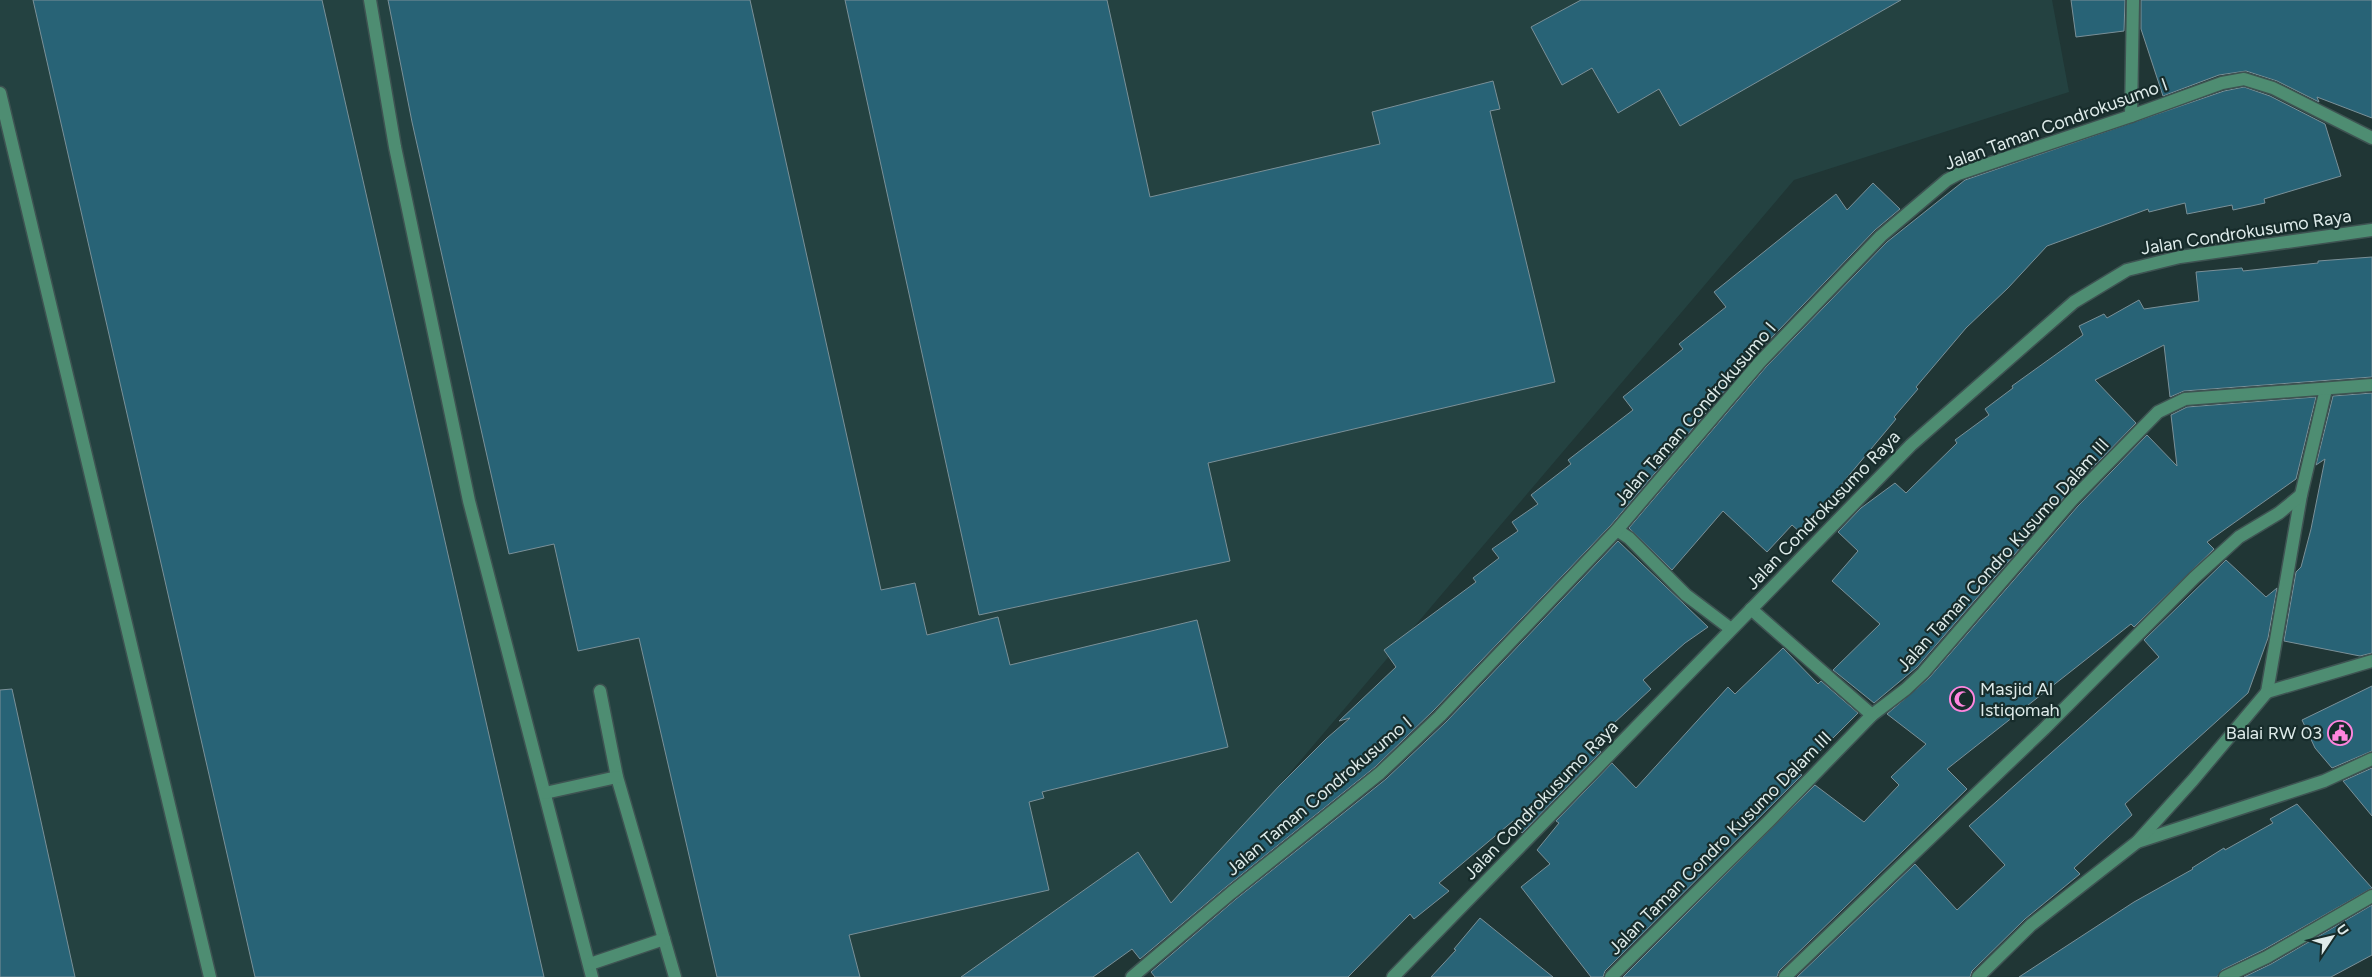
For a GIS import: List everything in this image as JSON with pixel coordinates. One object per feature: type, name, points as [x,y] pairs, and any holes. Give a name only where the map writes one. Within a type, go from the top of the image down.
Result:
[{"type":"street","points":[[370,0],[395,147],[469,501],[592,977]]},
{"type":"street","points":[[2131,116],[2133,0]]},
{"type":"street","name":"Jalan Taman Condrokusumo I","points":[[1132,977],[1231,893],[1380,772],[1440,716],[1617,530],[1760,362],[1881,236],[1927,194],[1958,174],[2131,116],[2222,83],[2244,79],[2273,88],[2372,138]]},
{"type":"street","points":[[0,93],[210,977]]},
{"type":"street","name":"Jalan Condrokusumo Raya","points":[[1392,977],[1911,445],[2074,302],[2127,270],[2180,257],[2372,230]]},
{"type":"street","name":"Jalan Taman Condro Kusumo Dalam III","points":[[1611,977],[1769,821],[1872,715],[1906,689],[1922,673],[2072,500],[2158,412],[2185,399],[2372,385]]},
{"type":"street","points":[[1978,977],[2030,925],[2137,842],[2193,780],[2267,692],[2301,495],[2326,389]]},
{"type":"street","points":[[1785,977],[2044,729],[2194,578],[2239,537],[2279,513],[2301,495]]},
{"type":"street","points":[[1617,530],[1629,538],[1686,595],[1731,629]]},
{"type":"street","points":[[1751,609],[1872,715]]},
{"type":"street","points":[[2267,692],[2372,661]]},
{"type":"street","points":[[600,690],[617,777],[675,977]]},
{"type":"street","points":[[2137,842],[2324,781],[2372,759]]},
{"type":"street","points":[[545,793],[617,777]]},
{"type":"street","points":[[2226,977],[2267,957],[2372,896]]},
{"type":"street","points":[[590,964],[664,939]]},
{"type":"shaded area","points":[[0,0],[2052,0],[2069,92],[1794,180],[1175,908],[1091,977],[0,977]]},
{"type":"building","points":[[33,0],[322,0],[544,977],[255,977]]},
{"type":"building","points":[[388,0],[750,0],[881,590],[915,583],[927,635],[998,617],[1010,665],[1197,620],[1228,747],[1042,792],[1044,798],[1029,802],[1049,890],[849,935],[860,977],[717,977],[639,638],[578,651],[554,544],[509,554],[412,122]]},
{"type":"building","points":[[845,0],[1107,0],[1150,197],[1380,144],[1372,112],[1493,81],[1500,109],[1490,111],[1555,382],[1208,463],[1230,561],[979,615]]},
{"type":"building","points":[[1581,0],[1901,0],[1680,126],[1659,89],[1618,113],[1592,68],[1562,85],[1531,27]]},
{"type":"building","points":[[2071,0],[2125,0],[2124,31],[2076,37]]},
{"type":"building","points":[[2141,0],[2372,0],[2372,118],[2317,97],[2319,102],[2277,81],[2246,71],[2219,75],[2163,96],[2141,29]]},
{"type":"building","points":[[2244,87],[2270,96],[2325,124],[2341,176],[2264,199],[2265,203],[2233,210],[2232,205],[2187,214],[2185,203],[2149,212],[2148,209],[2047,246],[2008,288],[1966,328],[1916,387],[1918,389],[1894,417],[1896,419],[1801,533],[1792,525],[1767,552],[1723,511],[1672,570],[1629,528],[1766,367],[1887,242],[1965,180],[2224,91]]},
{"type":"building","points":[[1873,183],[1900,209],[1875,230],[1754,356],[1611,525],[1434,710],[1375,767],[1140,959],[1132,949],[1093,977],[961,977],[1138,852],[1171,903],[1279,786],[1350,718],[1339,721],[1396,667],[1384,650],[1476,582],[1473,578],[1499,558],[1492,549],[1518,531],[1512,522],[1538,504],[1531,495],[1571,464],[1568,460],[1633,410],[1623,397],[1683,349],[1679,344],[1726,307],[1714,292],[1836,194],[1847,210]]},
{"type":"building","points":[[2372,257],[2372,377],[2184,391],[2170,397],[2164,345],[2095,380],[2136,423],[2066,495],[1917,667],[1874,703],[1833,670],[1880,624],[1832,581],[1858,551],[1838,532],[1861,508],[1895,483],[1906,493],[1957,443],[1955,440],[1989,415],[1985,409],[2013,388],[2012,386],[2083,335],[2079,326],[2104,314],[2107,318],[2139,300],[2144,309],[2199,301],[2196,272],[2242,268],[2243,271],[2318,263],[2318,261]]},
{"type":"building","points":[[2372,393],[2372,653],[2360,656],[2284,641],[2296,572],[2301,567],[2311,529],[2325,459],[2316,465],[2333,396]]},
{"type":"building","points":[[2316,397],[2296,479],[2207,542],[2214,549],[2134,627],[2131,624],[1947,769],[1967,789],[1779,971],[1777,977],[1623,977],[1815,785],[1864,822],[1899,785],[1891,777],[1926,744],[1887,714],[1929,678],[2078,506],[2147,435],[2177,466],[2171,415],[2187,407]]},
{"type":"building","points":[[1618,541],[1708,627],[1685,643],[1643,680],[1651,689],[1601,735],[1604,738],[1595,746],[1601,752],[1522,833],[1513,821],[1439,883],[1449,891],[1414,919],[1410,914],[1348,977],[1155,977],[1151,972],[1236,899],[1386,779],[1446,722]]},
{"type":"building","points":[[2226,560],[2266,597],[2277,588],[2268,638],[2248,693],[2125,804],[2132,815],[2074,868],[2080,874],[2025,919],[1972,971],[1970,977],[1797,977],[1915,864],[1957,910],[2005,865],[1969,826],[2159,657],[2144,640]]},
{"type":"building","points":[[1783,648],[1818,684],[1821,681],[1858,713],[1806,765],[1799,773],[1802,775],[1605,971],[1603,977],[1591,977],[1521,887],[1550,864],[1537,850],[1559,823],[1556,821],[1612,763],[1636,788],[1728,687],[1735,694]]},
{"type":"building","name":"Balai RW 03","points":[[2372,686],[2372,751],[2332,768],[2315,748],[2302,720]]},
{"type":"building","points":[[12,689],[75,977],[0,977],[0,690]]},
{"type":"building","points":[[2372,768],[2372,816],[2343,781]]},
{"type":"building","points":[[2297,804],[2372,888],[2263,950],[2222,970],[2217,977],[2019,977],[2134,902],[2193,869],[2224,848],[2225,850],[2273,823],[2270,819]]},
{"type":"building","points":[[2372,905],[2372,955],[2331,977],[2244,977],[2271,964]]},
{"type":"building","points":[[1480,918],[1553,977],[1431,977],[1456,950],[1454,949]]},
{"type":"place","name":"Masjid Al Istiqomah","points":[[1962,699]]},
{"type":"place","name":"Balai RW 03","points":[[2340,733]]}]
